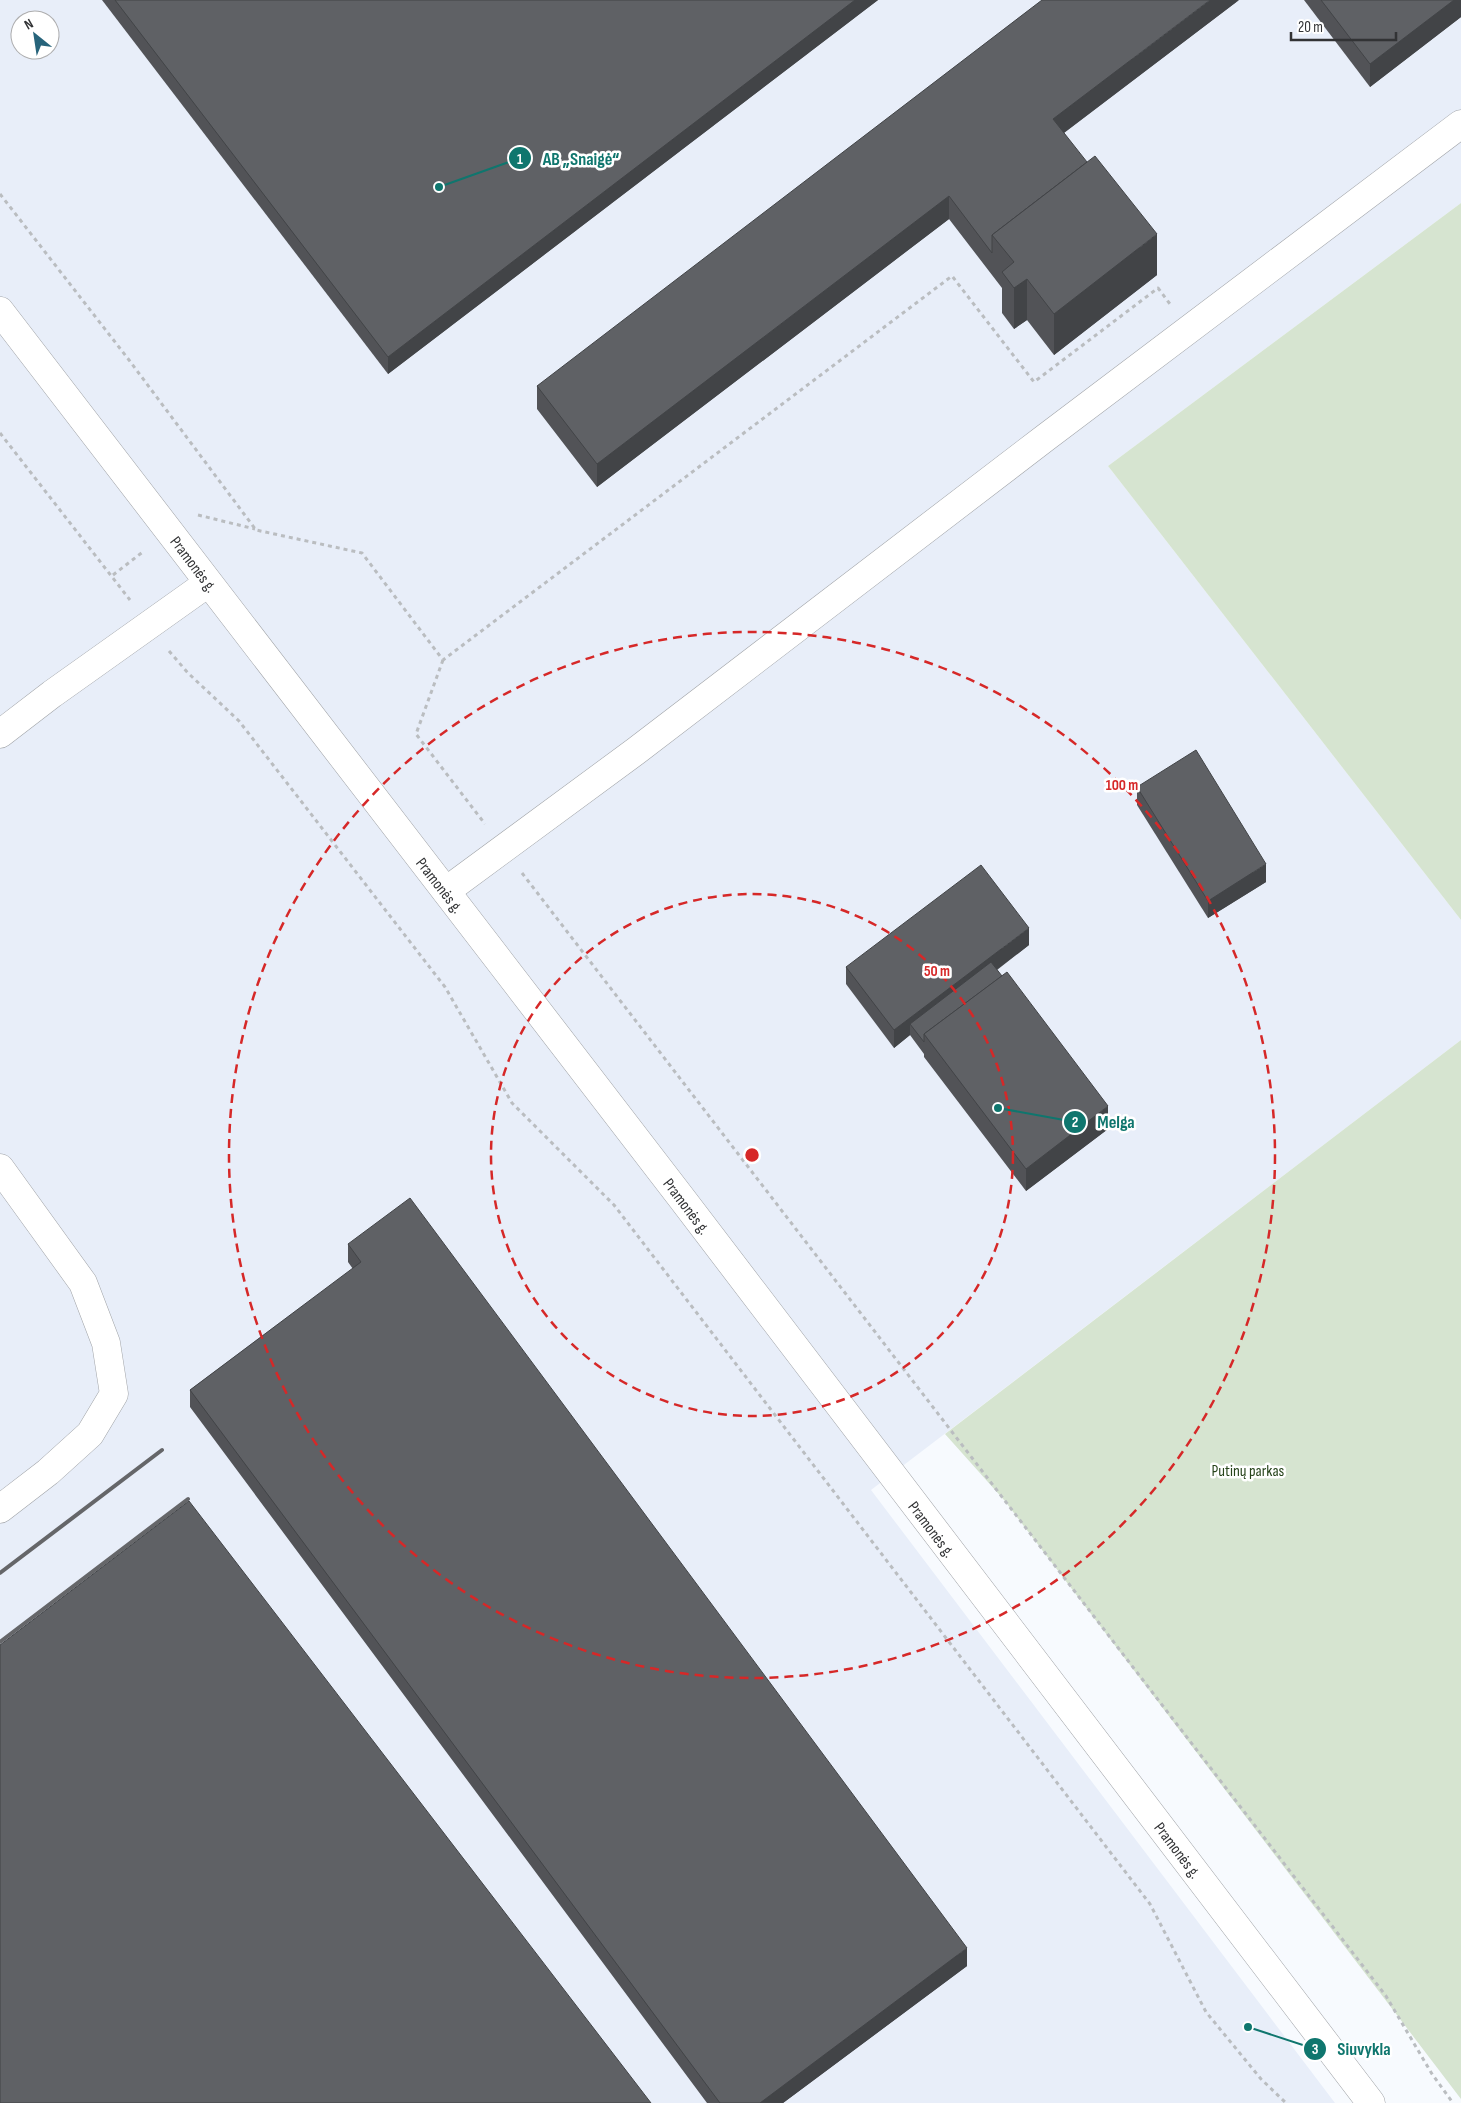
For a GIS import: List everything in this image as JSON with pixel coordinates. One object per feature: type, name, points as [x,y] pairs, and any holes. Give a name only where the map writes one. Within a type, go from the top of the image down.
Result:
[{"type":"street","points":[[446,891],[636,751],[1461,124]]},
{"type":"street","name":"Pramonės g.","points":[[0,311],[446,891],[1371,2103]]},
{"type":"street","points":[[0,734],[52,694],[208,583]]},
{"type":"street","points":[[0,1168],[84,1283],[106,1344],[114,1394],[90,1434],[48,1472],[0,1508]]},
{"type":"path","points":[[0,194],[129,360],[256,530],[362,553],[443,660]]},
{"type":"path","points":[[1189,329],[1158,288],[1034,382],[952,276],[443,660],[416,734],[1386,1996],[1432,2074],[1453,2103]]},
{"type":"path","points":[[0,433],[113,575],[149,626],[188,674],[239,721],[445,987],[512,1103],[614,1206],[626,1221],[1150,1904],[1206,2012],[1261,2078],[1286,2103]]},
{"type":"shaded area","points":[[0,0],[1461,0],[1461,203],[1108,466],[1461,920],[1461,1040],[871,1490],[1335,2103],[0,2103]]},
{"type":"green space","points":[[1461,203],[1461,920],[1108,466]]},
{"type":"green space","name":"Putinų parkas","points":[[1461,1040],[1461,2099],[1004,1500],[945,1434]]},
{"type":"building","points":[[115,0],[855,0],[388,357]]},
{"type":"building","points":[[1042,0],[1210,0],[1053,119],[1087,162],[992,235],[992,253],[949,196],[597,464],[537,386]]},
{"type":"building","points":[[1321,0],[1454,0],[1370,64]]},
{"type":"building","points":[[1095,156],[1157,234],[1054,314],[1027,279],[1014,288],[1002,272],[1014,262],[992,235]]},
{"type":"building","points":[[1196,750],[1266,864],[1208,901],[1137,787]]},
{"type":"building","points":[[981,865],[1029,928],[894,1030],[846,967]]},
{"type":"building","points":[[991,962],[1002,976],[924,1034],[924,1042],[910,1024]]},
{"type":"building","points":[[1007,972],[1108,1106],[1026,1169],[924,1034]]},
{"type":"building","points":[[410,1198],[967,1948],[760,2103],[720,2103],[190,1390],[361,1262],[348,1244]]},
{"type":"building","points":[[189,1501],[651,2103],[0,2103],[0,1645]]},
{"type":"railway","points":[[0,1573],[162,1450]]},
{"type":"railway","points":[[0,1642],[188,1499]]},
{"type":"place","name":"AB „Snaigė“","points":[[439,187]]},
{"type":"place","name":"Melga","points":[[998,1108]]},
{"type":"place","name":"Siuvykla","points":[[1248,2027]]}]
